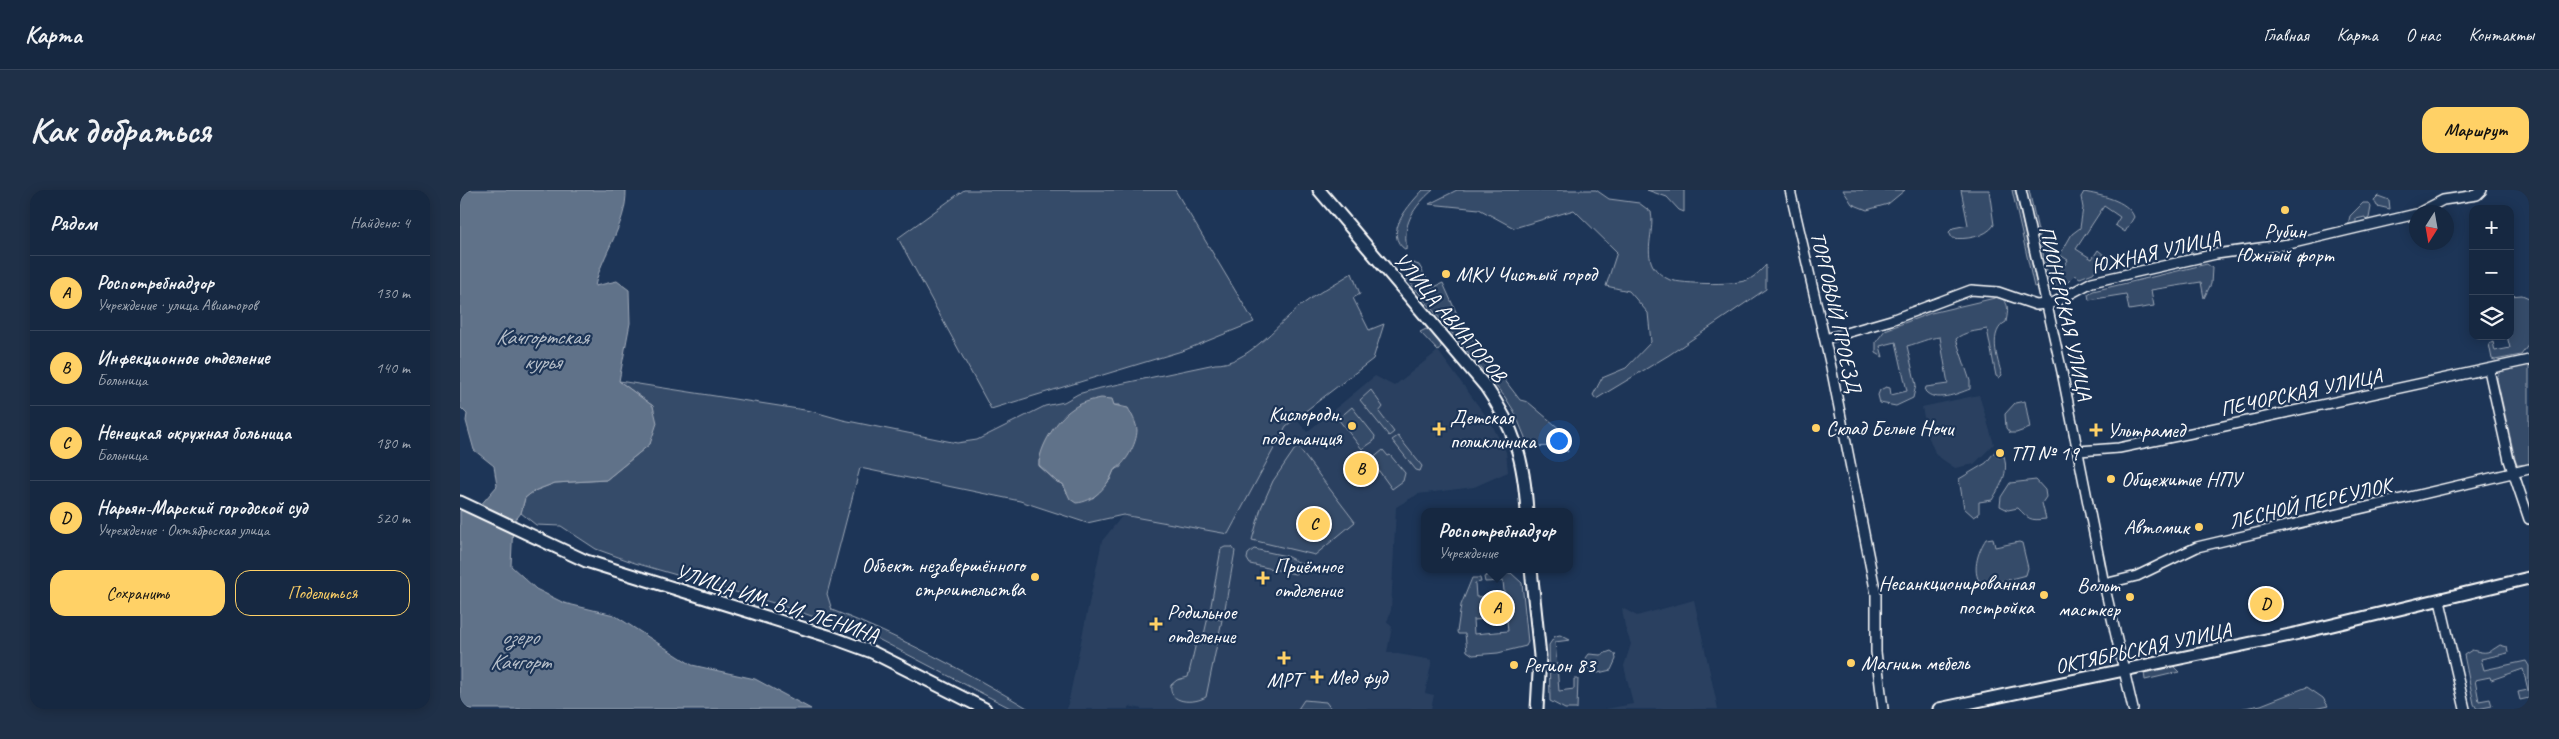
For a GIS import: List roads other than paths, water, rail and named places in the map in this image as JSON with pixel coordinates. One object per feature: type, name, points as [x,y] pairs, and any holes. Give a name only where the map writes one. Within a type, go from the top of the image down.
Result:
[{"type":"main road","name":"УЛИЦА АВИАТОРОВ","points":[[1319,190],[1496,401],[1515,439],[1523,471],[1527,508]]},
{"type":"main road","name":"УЛИЦА ИМ. В.И. ЛЕНИНА","points":[[460,502],[612,571],[828,636],[913,671],[985,709]]},
{"type":"main road","points":[[1532,573],[1540,656],[1537,709]]},
{"type":"main road","name":"ОКТЯБРЬСКАЯ УЛИЦА","points":[[1939,709],[2125,671],[2529,578]]},
{"type":"street","name":"ТОРГОВЫЙ ПРОЕЗД","points":[[1790,190],[1851,459],[1876,594],[1876,652],[1883,709]]},
{"type":"street","name":"ПИОНЕРСКАЯ УЛИЦА","points":[[2021,190],[2079,451],[2104,584],[2133,709]]},
{"type":"street","points":[[2433,205],[2443,200],[2477,195],[2482,190]]},
{"type":"street","name":"ЮЖНАЯ УЛИЦА","points":[[2046,304],[2055,302],[2092,282],[2216,254],[2289,244],[2409,216]]},
{"type":"street","points":[[1824,339],[1882,323],[1970,290],[1998,292],[2036,305],[2046,304]]},
{"type":"street","name":"ПЕЧОРСКАЯ УЛИЦА","points":[[2079,451],[2128,446],[2529,360]]},
{"type":"street","points":[[2489,370],[2515,473],[2529,519]]},
{"type":"street","name":"ЛЕСНОЙ ПЕРЕУЛОК","points":[[2104,584],[2137,576],[2197,547],[2529,469]]},
{"type":"street","points":[[2440,600],[2465,709]]},
{"type":"water","name":"Качгортская курья","points":[[460,190],[626,190],[623,215],[598,274],[595,286],[617,281],[629,290],[630,323],[619,381],[653,406],[657,423],[650,444],[606,480],[555,483],[534,491],[525,498],[521,513],[513,523],[511,566],[536,589],[564,603],[614,615],[692,665],[755,679],[811,709],[460,709],[460,511],[479,507],[497,486],[494,466],[474,450],[466,421],[467,414],[460,407]]},
{"type":"water","points":[[1101,398],[1112,399],[1114,405],[1128,408],[1136,424],[1135,441],[1130,453],[1122,464],[1114,470],[1100,492],[1089,500],[1076,503],[1070,499],[1063,484],[1057,482],[1039,465],[1040,458],[1045,442],[1055,426],[1066,414],[1082,403]]},
{"type":"place","name":"Рубин Южный форт","points":[[2285,210]]},
{"type":"place","name":"МКУ Чистый город","points":[[1446,274]]},
{"type":"place","name":"Кислородн. подстанция","points":[[1352,426]]},
{"type":"place","name":"Склад Белые Ночи","points":[[1816,428]]},
{"type":"place","name":"Детская поликлиника","points":[[1439,429]]},
{"type":"place","name":"Ультрамед","points":[[2096,430]]},
{"type":"place","name":"ТП № 19","points":[[2000,453]]},
{"type":"place","name":"Инфекционное отделение","points":[[1361,469]]},
{"type":"place","name":"Общежитие НПУ","points":[[2111,479]]},
{"type":"place","name":"Ненецкая окружная больница","points":[[1314,524]]},
{"type":"place","name":"Автомик","points":[[2199,527]]},
{"type":"place","name":"Объект незавершённого строительства","points":[[1035,577]]},
{"type":"place","name":"Приёмное отделение","points":[[1263,578]]},
{"type":"place","name":"Несанкционированная постройка","points":[[2044,595]]},
{"type":"place","name":"Вольт масткер","points":[[2130,597]]},
{"type":"place","name":"Нарьян-Марский городской суд","points":[[2266,604]]},
{"type":"place","name":"Роспотребнадзор","points":[[1497,608]]},
{"type":"place","name":"Родильное отделение","points":[[1156,624]]},
{"type":"place","name":"МРТ","points":[[1284,658]]},
{"type":"place","name":"Магнит мебель","points":[[1851,663]]},
{"type":"place","name":"Регион 83","points":[[1514,665]]},
{"type":"place","name":"Мед фуд","points":[[1317,677]]},
{"type":"water label","name":"озеро Качгорт","points":[[520,648]]}]
